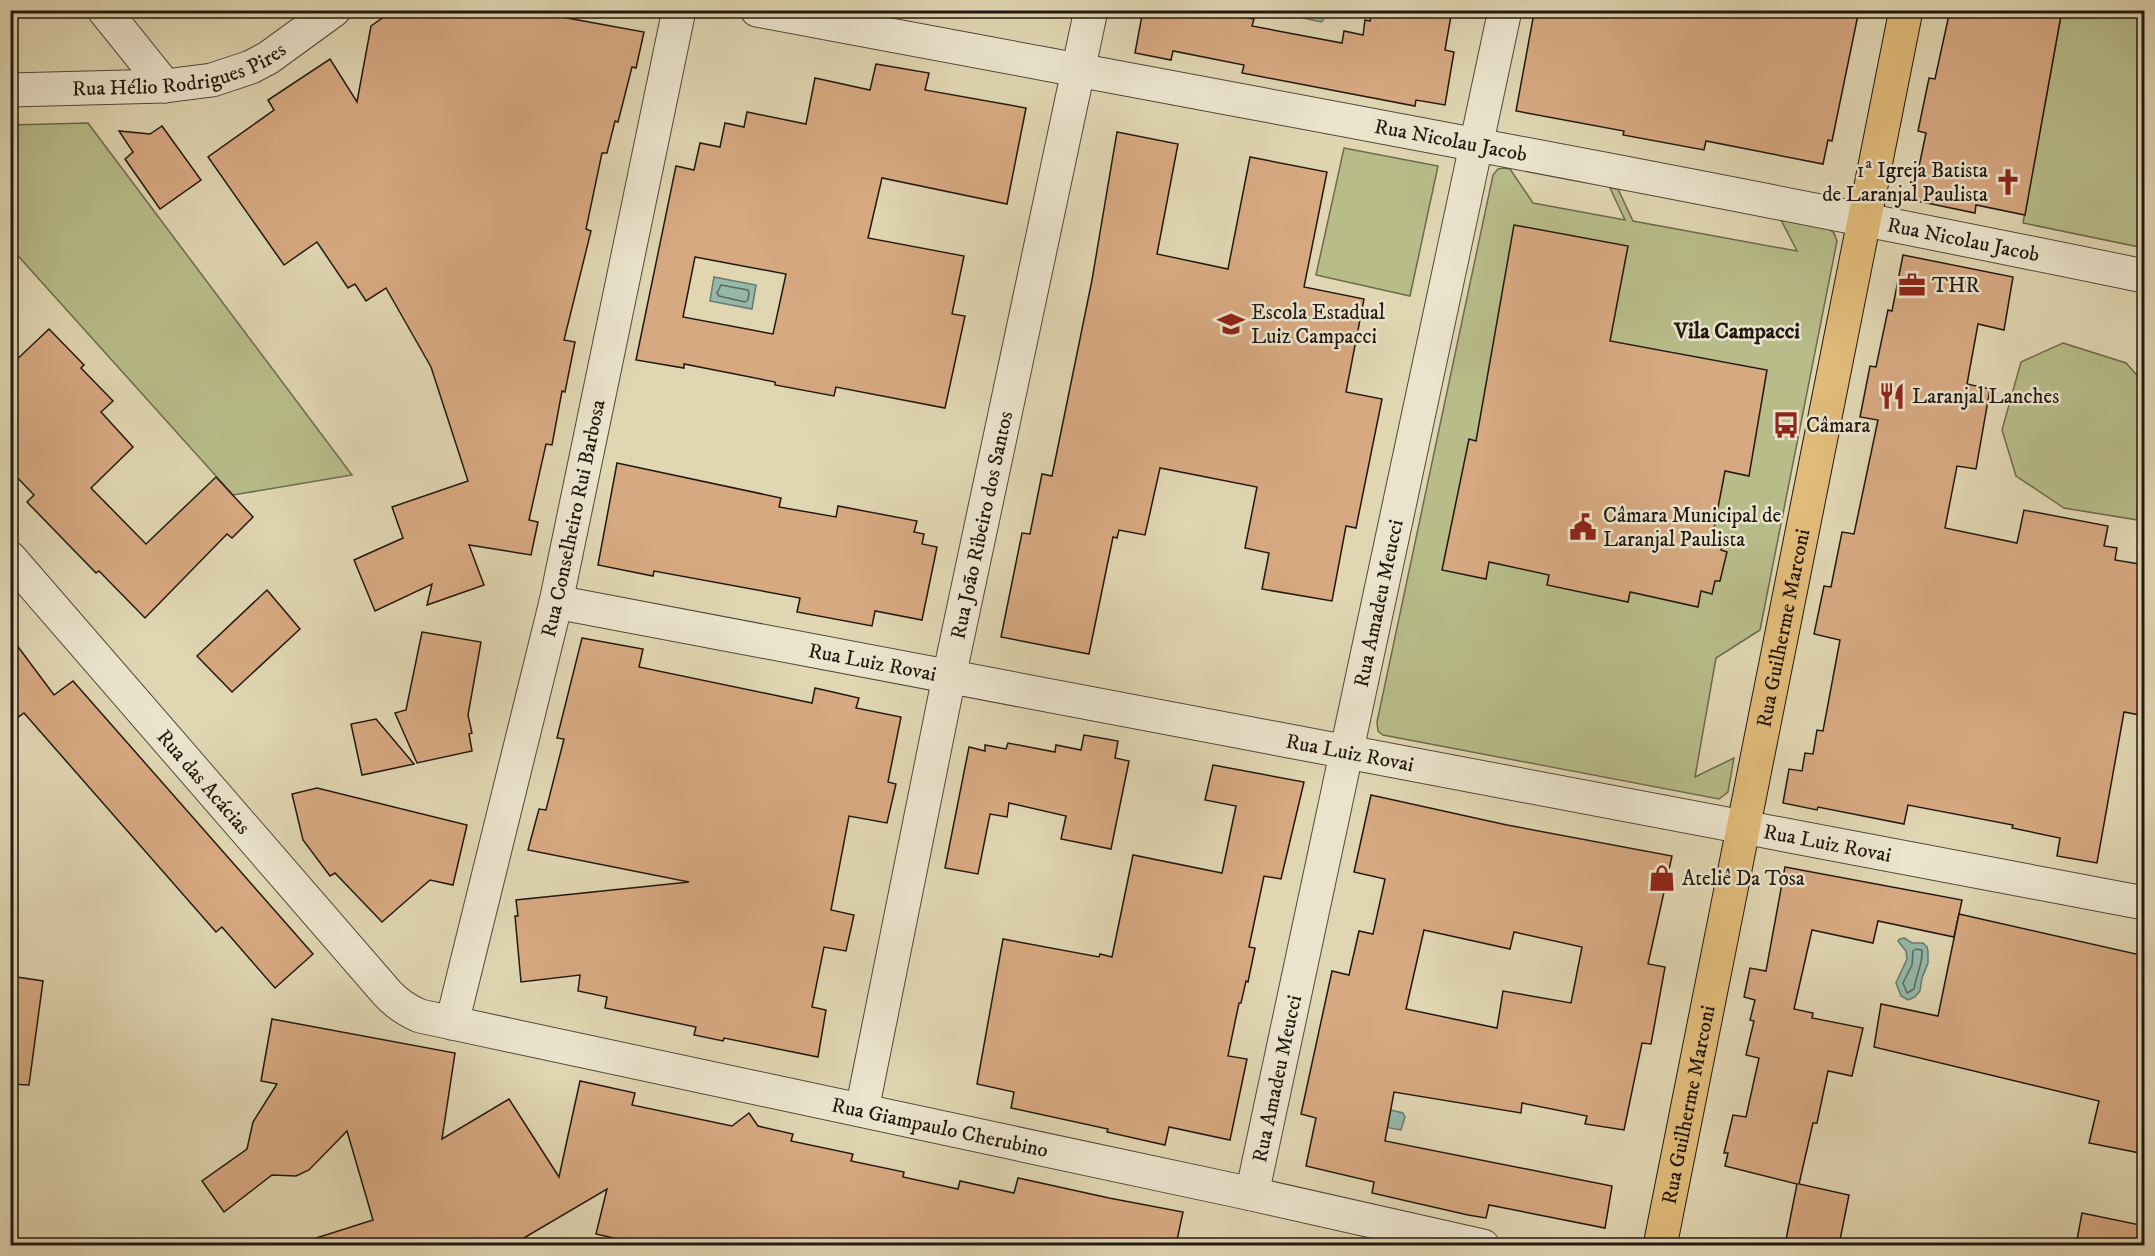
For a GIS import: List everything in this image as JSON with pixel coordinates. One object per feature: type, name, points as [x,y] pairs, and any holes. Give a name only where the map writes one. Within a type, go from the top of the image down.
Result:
[{"type":"main road","name":"Rua Guilherme Marconi","points":[[1659,1245],[1906,10]]},
{"type":"street","points":[[104,10],[165,86]]},
{"type":"street","name":"Rua Hélio Rodrigues Pires","points":[[10,90],[165,86],[212,80],[251,67],[288,46],[334,10]]},
{"type":"street","name":"Rua Conselheiro Rui Barbosa","points":[[452,1023],[556,602],[680,10]]},
{"type":"street","name":"Rua Nicolau Jacob","points":[[757,10],[1864,218],[2145,276]]},
{"type":"street","name":"Rua João Ribeiro dos Santos","points":[[862,1110],[949,677],[1091,10]]},
{"type":"street","name":"Rua Amadeu Meucci","points":[[1252,1194],[1504,10]]},
{"type":"street","name":"Rua das Acácias","points":[[10,558],[398,1005]]},
{"type":"street","name":"Rua Luiz Rovai","points":[[556,602],[2145,903]]},
{"type":"street","name":"Rua Giampaulo Cherubino","points":[[398,1005],[420,1016],[1483,1245]]},
{"type":"green space","points":[[2062,11],[2144,11],[2144,248],[2023,223]]},
{"type":"green space","points":[[88,123],[352,475],[233,495],[11,248],[11,125]]},
{"type":"green space","points":[[1344,148],[1438,166],[1410,296],[1316,275]]},
{"type":"green space","points":[[1498,169],[1510,169],[1533,203],[1625,220],[1610,188],[1618,189],[1633,221],[1797,251],[1781,220],[1829,229],[1834,233],[1837,241],[1760,630],[1716,658],[1695,777],[1734,758],[1728,792],[1719,799],[1383,735],[1378,731],[1377,722],[1493,175]]},
{"type":"green space","points":[[2063,343],[2126,363],[2144,383],[2144,521],[2064,508],[2016,476],[2002,430],[2021,362]]},
{"type":"water","points":[[1303,11],[1325,11],[1321,22],[1303,18]]},
{"type":"water","points":[[714,277],[756,285],[752,309],[710,301]]},
{"type":"water","points":[[1904,938],[1912,943],[1923,943],[1928,951],[1928,963],[1920,991],[1908,1000],[1901,996],[1896,983],[1907,959],[1906,951],[1898,941]]},
{"type":"water","points":[[1365,1104],[1403,1113],[1405,1117],[1401,1130],[1361,1123]]},
{"type":"building","points":[[394,10],[538,10],[562,15],[562,17],[644,32],[636,68],[632,67],[618,122],[615,121],[607,153],[602,153],[586,229],[591,231],[564,340],[575,342],[565,392],[562,391],[552,445],[546,444],[529,520],[538,522],[531,555],[469,545],[484,585],[427,605],[432,584],[375,611],[354,560],[403,538],[392,507],[468,481],[431,367],[386,288],[366,301],[355,284],[348,288],[317,242],[284,265],[208,157],[274,110],[268,100],[330,59],[357,102],[371,26]]},
{"type":"building","points":[[1143,10],[1207,10],[1254,19],[1252,26],[1342,43],[1344,31],[1363,35],[1365,20],[1370,21],[1372,10],[1452,10],[1445,50],[1454,52],[1445,105],[1416,100],[1415,106],[1242,73],[1244,65],[1173,51],[1171,60],[1135,53]]},
{"type":"building","points":[[1551,10],[1859,10],[1832,141],[1828,140],[1823,164],[1706,141],[1704,150],[1623,135],[1624,131],[1516,111],[1534,13],[1550,16]]},
{"type":"building","points":[[1950,10],[2062,10],[2025,215],[1976,205],[1975,213],[1912,200],[1926,133],[1918,131],[1929,78],[1935,79]]},
{"type":"building","points":[[876,64],[929,73],[925,90],[1026,108],[1007,204],[882,178],[868,238],[964,256],[952,314],[965,316],[945,408],[836,387],[834,396],[684,364],[684,368],[636,360],[676,166],[694,170],[700,143],[720,147],[725,123],[744,127],[747,112],[806,124],[815,78],[870,90]],"holes":[[[695,257],[786,274],[773,334],[683,317]]]},
{"type":"building","points":[[162,126],[201,180],[160,209],[125,159],[133,152],[119,131],[150,134]]},
{"type":"building","name":"Escola Estadual Luiz Campacci","points":[[1117,132],[1178,144],[1157,254],[1228,269],[1250,157],[1327,172],[1304,287],[1364,299],[1346,392],[1382,399],[1356,528],[1346,526],[1332,601],[1262,589],[1269,553],[1245,548],[1257,487],[1160,468],[1145,535],[1119,530],[1117,538],[1113,537],[1089,654],[1001,637],[1022,533],[1030,534],[1042,474],[1052,476],[1092,280]]},
{"type":"building","points":[[1514,225],[1628,246],[1610,341],[1767,370],[1749,476],[1725,471],[1713,534],[1724,536],[1721,550],[1727,552],[1720,581],[1715,581],[1712,594],[1701,591],[1698,607],[1630,592],[1628,602],[1547,585],[1549,575],[1489,562],[1486,579],[1442,570],[1469,439],[1476,441]]},
{"type":"building","points":[[1903,255],[2013,277],[2004,330],[1978,324],[1967,384],[1990,389],[1976,469],[1957,466],[1945,528],[2017,543],[2024,510],[2108,526],[2104,546],[2117,548],[2115,560],[2145,565],[2145,716],[2124,712],[2097,863],[2057,856],[2060,838],[2012,828],[2013,825],[1908,805],[1904,824],[1818,807],[1817,810],[1783,803],[1789,769],[1802,771],[1805,753],[1813,754],[1817,730],[1823,731],[1840,640],[1814,634],[1824,586],[1831,587],[1842,532],[1854,534],[1878,420],[1860,417],[1870,366],[1876,367],[1888,310],[1892,311]]},
{"type":"building","points":[[49,329],[84,365],[81,368],[113,401],[101,412],[133,447],[91,488],[146,544],[216,477],[253,517],[232,538],[227,534],[145,618],[99,571],[96,573],[27,502],[34,495],[10,470],[10,366]]},
{"type":"building","points":[[617,463],[781,498],[779,507],[836,517],[838,506],[917,521],[914,532],[924,534],[922,544],[937,547],[922,620],[875,611],[872,626],[797,612],[800,598],[654,571],[653,576],[598,565]]},
{"type":"building","points":[[267,590],[300,629],[232,692],[197,656]]},
{"type":"building","points":[[422,632],[481,642],[468,715],[472,733],[469,734],[472,751],[417,763],[395,713],[406,710]]},
{"type":"building","points":[[10,636],[54,695],[73,681],[313,954],[275,988],[222,927],[216,932],[24,713],[10,723]]},
{"type":"building","points":[[582,638],[643,649],[639,667],[812,703],[815,688],[859,698],[856,708],[901,717],[888,782],[896,784],[887,823],[849,816],[831,910],[854,915],[846,951],[824,947],[812,1007],[826,1010],[818,1057],[724,1038],[723,1041],[694,1035],[696,1027],[605,1008],[607,997],[578,991],[580,975],[521,982],[515,916],[518,916],[516,900],[689,882],[528,850],[539,809],[546,810],[564,739],[557,738]]},
{"type":"building","points":[[376,719],[414,764],[362,775],[351,724]]},
{"type":"building","points":[[1084,735],[1118,741],[1115,758],[1129,761],[1111,849],[1061,839],[1066,816],[1009,803],[1007,817],[990,814],[978,874],[945,868],[969,747],[985,751],[985,745],[1006,749],[1008,743],[1055,752],[1056,745],[1081,750]]},
{"type":"building","points":[[1213,765],[1304,782],[1281,879],[1264,876],[1249,947],[1255,948],[1248,982],[1246,981],[1241,1003],[1239,1003],[1228,1056],[1247,1059],[1230,1140],[1169,1127],[1165,1145],[1107,1132],[1108,1129],[1011,1108],[1014,1092],[977,1084],[1003,939],[1099,957],[1100,954],[1112,957],[1133,855],[1222,873],[1236,806],[1205,800]]},
{"type":"building","points":[[317,788],[467,825],[453,885],[430,880],[382,922],[335,873],[330,876],[303,840],[292,794]]},
{"type":"building","points":[[1371,795],[1507,825],[1672,856],[1648,964],[1665,967],[1651,1044],[1642,1043],[1624,1130],[1585,1124],[1587,1116],[1522,1103],[1521,1113],[1394,1092],[1385,1141],[1612,1186],[1605,1228],[1489,1205],[1486,1218],[1468,1215],[1372,1193],[1374,1182],[1306,1166],[1316,1118],[1301,1114],[1332,971],[1349,975],[1359,931],[1373,934],[1385,879],[1354,872]],"holes":[[[1424,930],[1510,949],[1514,932],[1582,947],[1571,1003],[1503,991],[1497,1028],[1406,1009]]]},
{"type":"building","points":[[1785,867],[1962,900],[1954,937],[1878,921],[1873,943],[1812,930],[1794,1009],[1813,1013],[1812,1018],[1863,1028],[1852,1076],[1828,1071],[1817,1123],[1813,1123],[1799,1184],[1849,1195],[1839,1245],[1785,1245],[1797,1184],[1725,1166],[1728,1153],[1724,1153],[1733,1115],[1746,1117],[1759,1058],[1746,1055],[1754,1021],[1750,1020],[1755,1000],[1744,997],[1750,968],[1766,971]]},
{"type":"building","points":[[1959,914],[2145,956],[2145,1154],[2089,1143],[2099,1101],[1874,1047],[1881,1004],[1938,1016]]},
{"type":"building","points":[[10,976],[43,981],[29,1085],[10,1084]]},
{"type":"building","points":[[272,1019],[455,1053],[442,1139],[509,1099],[559,1177],[580,1081],[635,1093],[632,1105],[732,1126],[749,1113],[758,1126],[793,1134],[791,1141],[853,1154],[851,1161],[904,1172],[903,1177],[958,1189],[960,1181],[1014,1193],[1018,1178],[1183,1212],[1176,1245],[643,1245],[596,1234],[607,1189],[512,1245],[314,1245],[313,1239],[373,1220],[347,1131],[309,1170],[296,1176],[272,1175],[224,1212],[202,1181],[247,1149],[253,1122],[277,1084],[261,1081]]},
{"type":"building","points":[[2082,1213],[2145,1226],[2145,1245],[2076,1245]]},
{"type":"place","name":"1ª Igreja Batista de Laranjal Paulista","points":[[2008,182]]},
{"type":"place","name":"THR","points":[[1912,285]]},
{"type":"place","name":"Escola Estadual Luiz Campacci","points":[[1231,324]]},
{"type":"place","name":"Laranjal Lanches","points":[[1892,396]]},
{"type":"place","name":"Câmara","points":[[1786,425]]},
{"type":"place","name":"Câmara Municipal de Laranjal Paulista","points":[[1583,527]]},
{"type":"place","name":"Ateliê Da Tosa","points":[[1662,878]]},
{"type":"district","name":"Vila Campacci","points":[[1737,330]]}]
